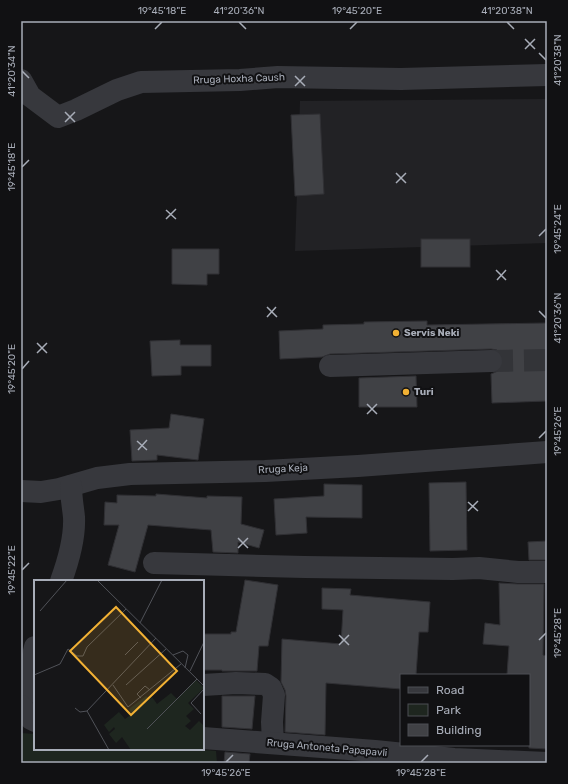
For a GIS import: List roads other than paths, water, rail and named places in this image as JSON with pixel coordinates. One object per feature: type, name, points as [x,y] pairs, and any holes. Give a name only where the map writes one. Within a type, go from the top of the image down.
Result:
[{"type":"street","name":"Rruga Hoxha Caush","points":[[21,80],[30,96],[58,117],[117,90],[141,82],[240,80],[278,77],[401,79],[547,75]]},
{"type":"street","points":[[330,366],[491,361]]},
{"type":"street","name":"Rruga Keja","points":[[21,491],[41,492],[71,486],[96,478],[130,474],[265,471],[358,466],[547,452]]},
{"type":"street","points":[[61,580],[66,569],[72,540],[74,518],[71,486]]},
{"type":"street","points":[[154,563],[321,567],[479,568],[518,572],[547,572]]},
{"type":"street","points":[[34,651],[21,705],[31,719],[34,720]]},
{"type":"street","points":[[204,685],[236,683],[266,684],[271,688],[274,695],[272,722],[274,743]]},
{"type":"street","name":"Rruga Antoneta Papapavli","points":[[204,738],[274,743],[454,760],[547,762]]},
{"type":"tunnel","points":[[491,361],[547,360]]},
{"type":"place","name":"Servis Neki","points":[[396,333]]},
{"type":"place","name":"Turi","points":[[406,392]]}]
